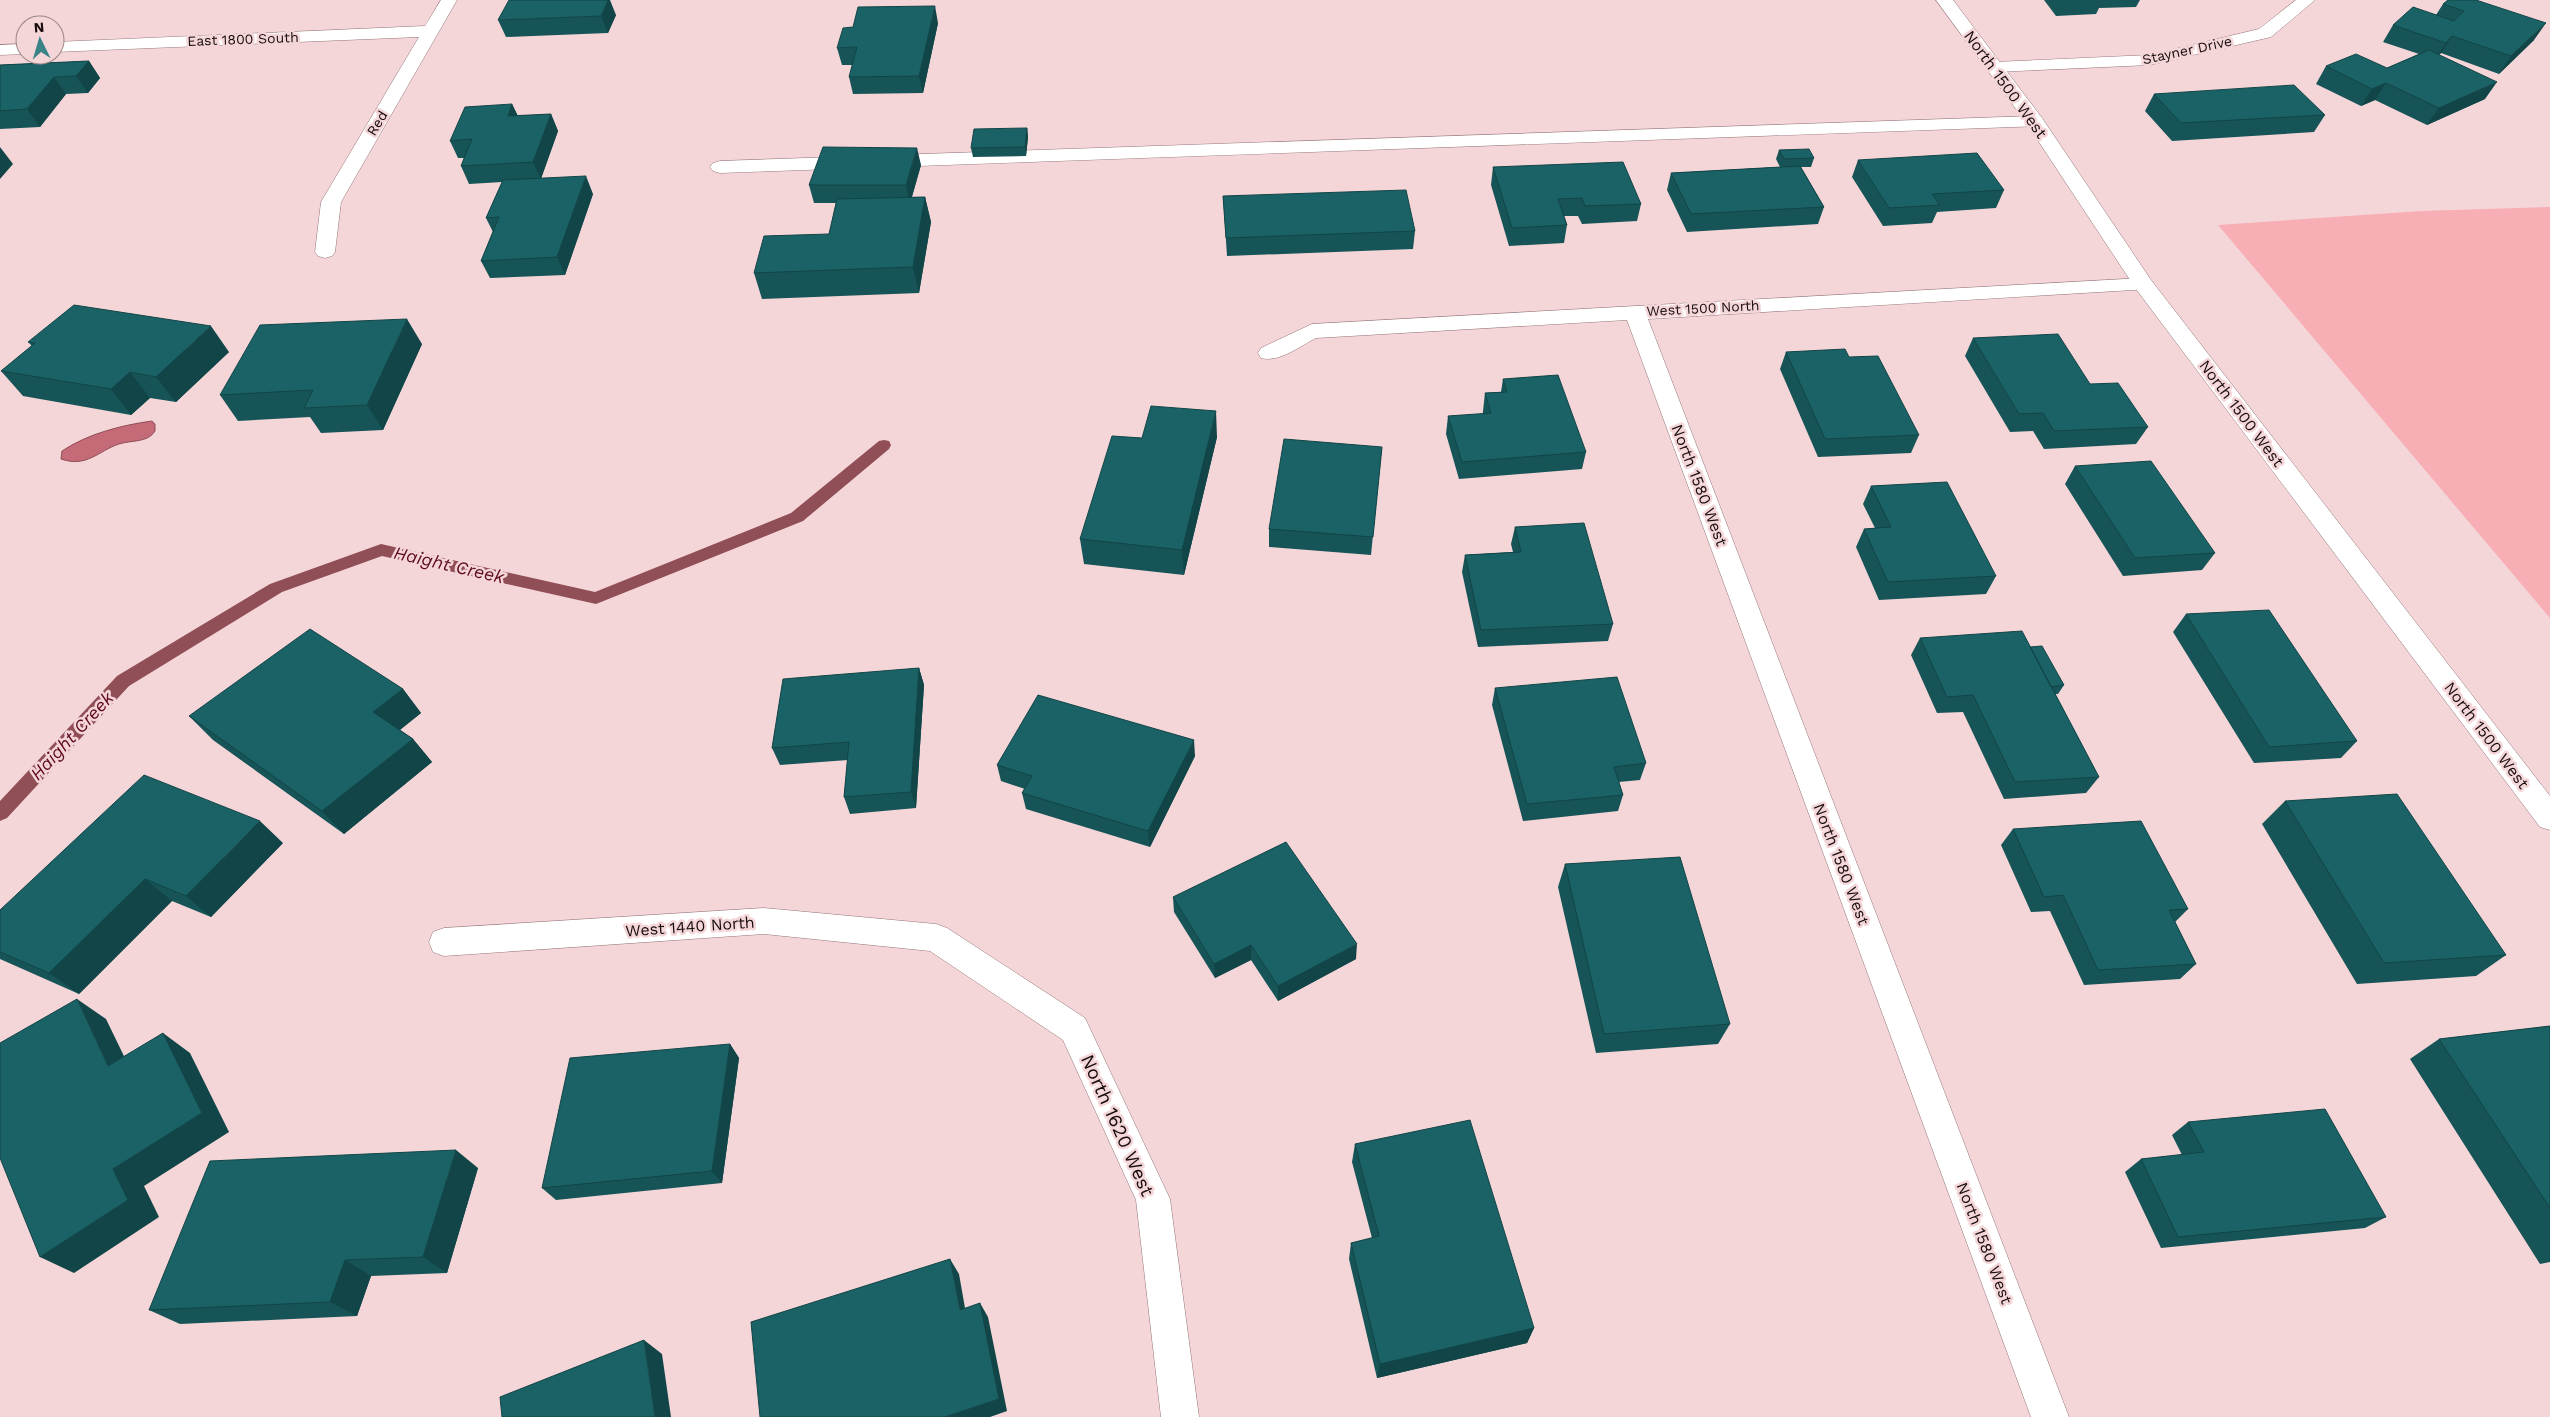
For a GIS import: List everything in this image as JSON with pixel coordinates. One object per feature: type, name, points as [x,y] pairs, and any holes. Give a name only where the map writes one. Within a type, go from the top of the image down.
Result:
[{"type":"street","name":"Red","points":[[325,252],[331,202],[449,0]]},
{"type":"street","name":"North 1500 West","points":[[1944,0],[2035,122],[2143,284],[2550,818]]},
{"type":"street","name":"Stayner Drive","points":[[1995,67],[2150,60],[2265,33],[2307,0]]},
{"type":"street","name":"East 1800 South","points":[[65,47],[432,31]]},
{"type":"street","points":[[0,50],[15,49]]},
{"type":"street","points":[[720,167],[2035,122]]},
{"type":"street","name":"West 1500 North","points":[[1269,353],[1312,331],[2143,284]]},
{"type":"street","name":"North 1580 West","points":[[1635,312],[2050,1417]]},
{"type":"street","name":"West 1440 North","points":[[444,942],[764,921],[936,938]]},
{"type":"street","name":"North 1620 West","points":[[936,938],[1074,1029],[1153,1199],[1180,1417]]},
{"type":"shaded area","points":[[2550,207],[2550,618],[2218,225],[2421,211]]},
{"type":"shaded area","points":[[152,421],[155,424],[155,431],[148,438],[119,444],[85,460],[70,461],[61,459],[62,451],[82,440],[117,428]]},
{"type":"building","points":[[509,0],[608,0],[601,16],[498,20]]},
{"type":"building","points":[[2448,0],[2476,0],[2546,23],[2511,56],[2452,36],[2446,43],[2393,25],[2413,7],[2454,21],[2464,11],[2443,4]]},
{"type":"building","points":[[935,6],[919,76],[849,77],[857,47],[837,48],[843,28],[853,27],[858,7]]},
{"type":"building","points":[[2429,50],[2497,82],[2439,108],[2386,83],[2372,89],[2326,66],[2356,54],[2387,68]]},
{"type":"building","points":[[89,61],[76,76],[54,77],[27,109],[0,111],[0,65],[65,65],[65,62]]},
{"type":"building","points":[[2294,85],[2325,115],[2181,123],[2154,94]]},
{"type":"building","points":[[512,104],[508,116],[551,114],[533,162],[461,166],[472,139],[450,141],[465,107]]},
{"type":"building","points":[[1027,128],[1025,147],[971,148],[974,129]]},
{"type":"building","points":[[823,147],[917,148],[906,185],[809,185]]},
{"type":"building","points":[[1809,149],[1814,158],[1784,159],[1779,150]]},
{"type":"building","points":[[1977,153],[2004,190],[1932,194],[1940,205],[1889,208],[1858,160]]},
{"type":"building","points":[[1623,162],[1641,204],[1585,206],[1582,198],[1558,199],[1567,225],[1512,228],[1493,167]]},
{"type":"building","points":[[1800,166],[1824,207],[1691,214],[1671,173]]},
{"type":"building","points":[[586,176],[557,257],[481,261],[499,217],[486,218],[503,180]]},
{"type":"building","points":[[1406,190],[1415,231],[1226,238],[1223,196]]},
{"type":"building","points":[[925,197],[913,267],[754,273],[764,236],[829,234],[837,199]]},
{"type":"building","points":[[74,305],[211,326],[156,377],[130,372],[111,389],[1,371],[35,343],[28,342]]},
{"type":"building","points":[[407,319],[367,405],[304,408],[313,390],[220,395],[260,325]]},
{"type":"building","points":[[2058,334],[2090,384],[2118,383],[2148,427],[2054,431],[2043,413],[2019,414],[1973,338]]},
{"type":"building","points":[[1845,349],[1849,357],[1878,356],[1919,435],[1825,439],[1786,352]]},
{"type":"building","points":[[1558,375],[1586,452],[1462,462],[1448,416],[1491,413],[1485,393],[1507,392],[1503,379]]},
{"type":"building","points":[[1151,406],[1216,411],[1182,550],[1080,539],[1112,436],[1142,438]]},
{"type":"building","points":[[1284,439],[1382,447],[1373,537],[1269,529]]},
{"type":"building","points":[[2151,461],[2215,553],[2135,558],[2075,466]]},
{"type":"building","points":[[1947,482],[1996,576],[1888,582],[1864,529],[1891,527],[1871,486]]},
{"type":"building","points":[[1584,523],[1613,624],[1481,630],[1465,555],[1521,552],[1515,527]]},
{"type":"building","points":[[2269,610],[2357,741],[2269,747],[2186,614]]},
{"type":"building","points":[[310,629],[403,689],[373,712],[413,739],[322,811],[189,716]]},
{"type":"building","points":[[2022,631],[2099,777],[2015,782],[1973,695],[1947,697],[1920,638]]},
{"type":"building","points":[[2042,646],[2064,685],[2051,687],[2030,647]]},
{"type":"building","points":[[919,668],[911,792],[844,797],[849,742],[772,748],[783,679]]},
{"type":"building","points":[[1617,677],[1646,763],[1614,767],[1623,795],[1527,804],[1495,688]]},
{"type":"building","points":[[1038,695],[1194,740],[1148,831],[1022,793],[1032,776],[997,765]]},
{"type":"building","points":[[144,775],[260,821],[186,896],[145,879],[49,973],[0,952],[0,910]]},
{"type":"building","points":[[2397,794],[2506,955],[2384,963],[2285,801]]},
{"type":"building","points":[[2141,821],[2188,909],[2169,910],[2196,964],[2098,970],[2063,895],[2044,897],[2013,829]]},
{"type":"building","points":[[1286,842],[1357,944],[1278,986],[1251,945],[1214,964],[1173,897]]},
{"type":"building","points":[[1680,857],[1730,1024],[1604,1034],[1565,864]]},
{"type":"building","points":[[77,999],[108,1066],[163,1033],[202,1113],[113,1169],[128,1200],[40,1257],[0,1158],[0,1043]]},
{"type":"building","points":[[2550,1026],[2550,1208],[2439,1039]]},
{"type":"building","points":[[730,1044],[712,1171],[542,1188],[570,1058]]},
{"type":"building","points":[[2325,1109],[2386,1217],[2178,1237],[2141,1159],[2204,1152],[2188,1122]]},
{"type":"building","points":[[1470,1120],[1534,1328],[1380,1364],[1351,1243],[1379,1236],[1355,1144]]},
{"type":"building","points":[[456,1150],[423,1257],[345,1260],[330,1302],[149,1310],[210,1161]]},
{"type":"building","points":[[950,1259],[960,1310],[980,1303],[999,1399],[945,1417],[760,1417],[751,1322]]},
{"type":"building","points":[[644,1340],[655,1417],[502,1417],[500,1397]]},
{"type":"waterway","name":"Haight Creek","points":[[0,813],[123,681],[276,588],[381,550],[596,598],[797,517],[884,445]]}]
